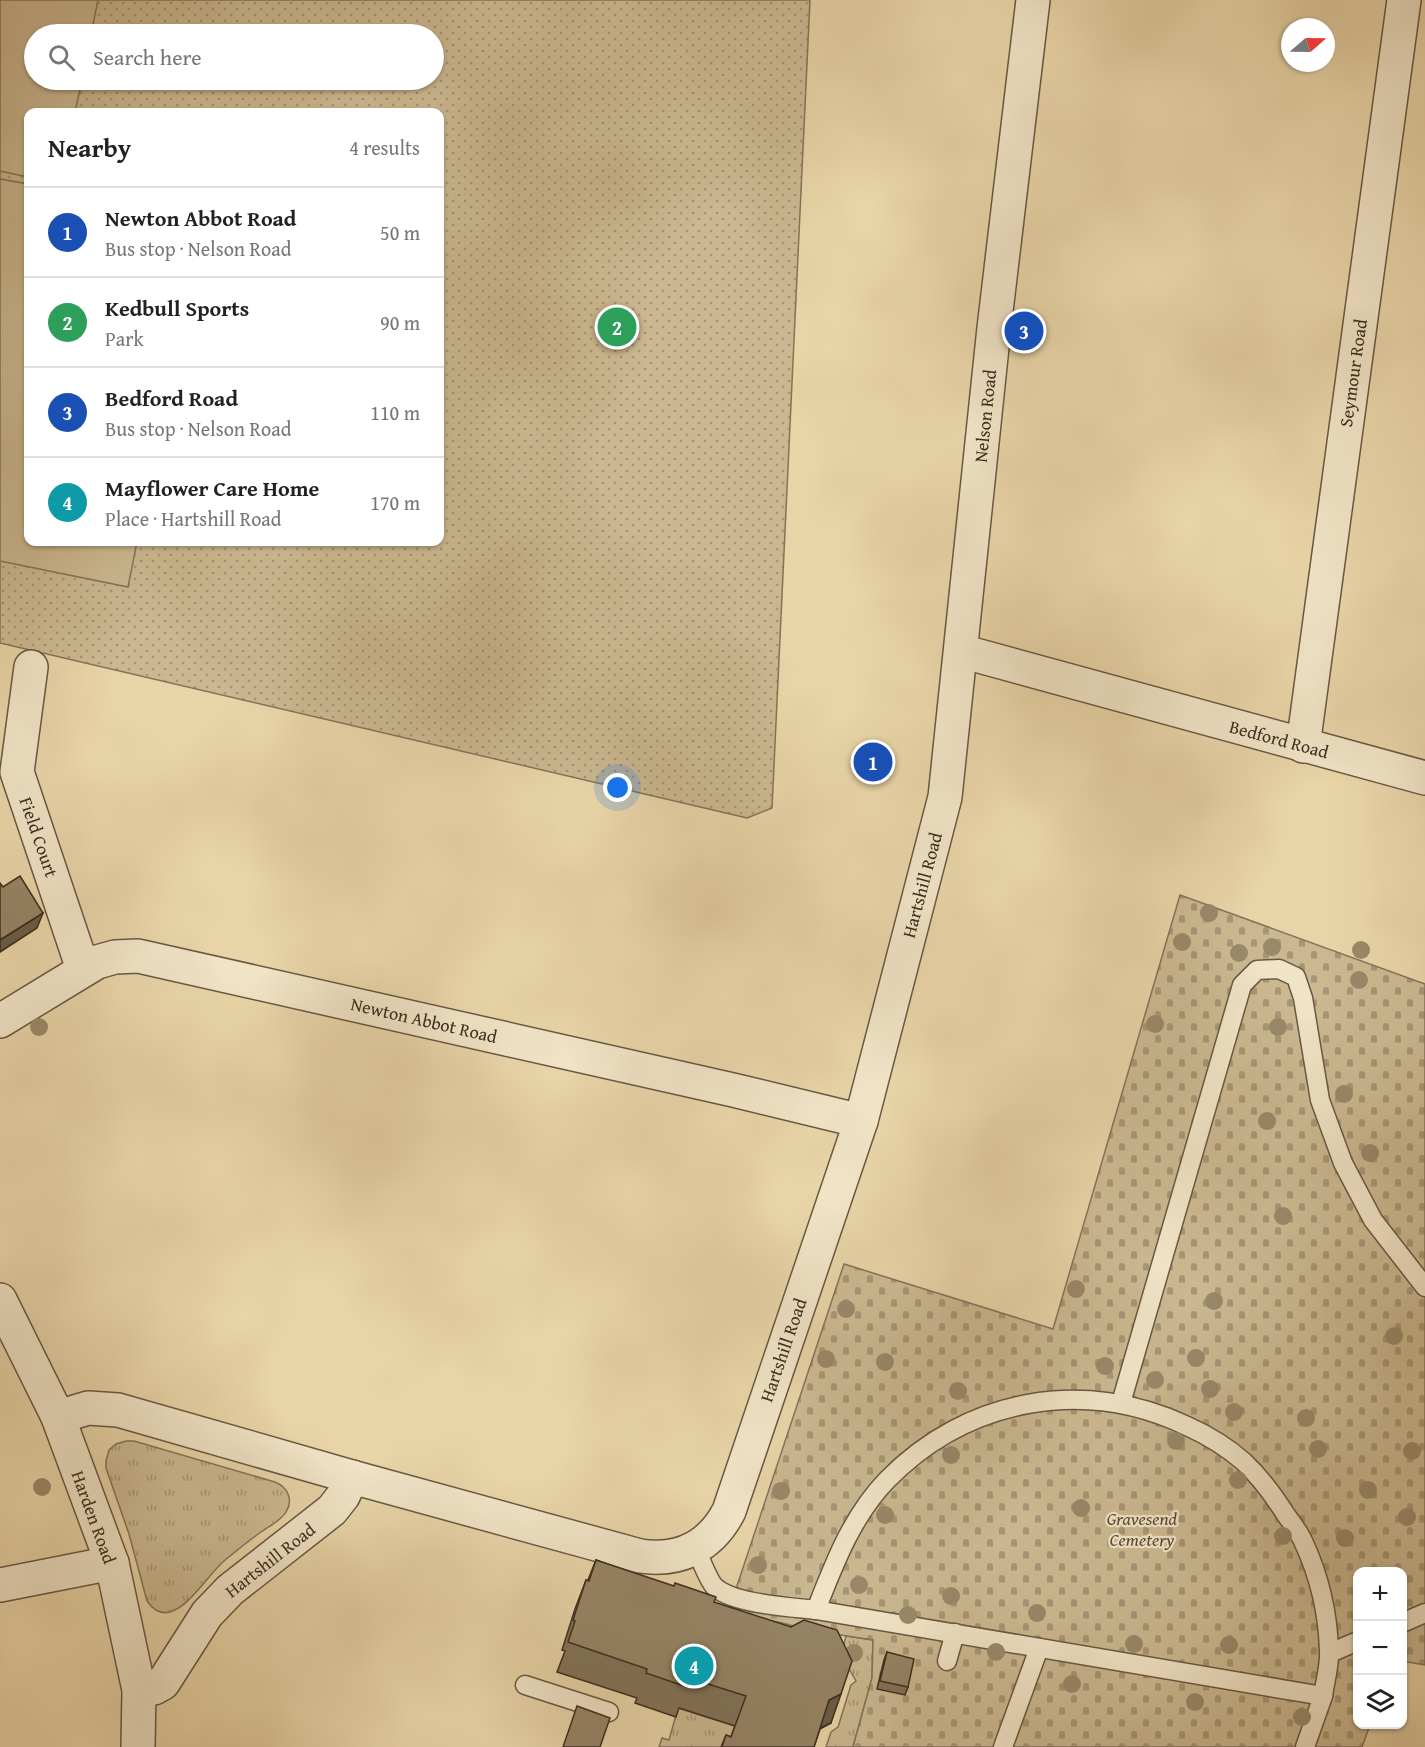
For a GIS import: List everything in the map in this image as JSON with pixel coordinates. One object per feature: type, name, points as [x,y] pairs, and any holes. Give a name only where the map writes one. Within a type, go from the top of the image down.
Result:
[{"type":"street","name":"Nelson Road","points":[[945,797],[994,328],[1033,0]]},
{"type":"street","name":"Seymour Road","points":[[1303,746],[1404,0]]},
{"type":"street","name":"Bedford Road","points":[[961,651],[1425,778]]},
{"type":"street","name":"Field Court","points":[[31,667],[17,772],[83,969]]},
{"type":"street","name":"Hartshill Road","points":[[58,1417],[88,1408],[118,1410],[352,1478],[640,1556],[664,1557],[695,1547],[717,1531],[729,1510],[861,1121],[945,797]]},
{"type":"street","name":"Newton Abbot Road","points":[[0,1021],[97,962],[115,957],[138,956],[861,1121]]},
{"type":"street","name":"Harden Road","points":[[0,1300],[58,1417],[112,1563],[140,1690],[138,1747]]},
{"type":"street","name":"Hartshill Road","points":[[140,1690],[154,1688],[163,1683],[207,1614],[244,1577],[328,1514],[341,1500],[352,1478]]},
{"type":"street","points":[[0,1585],[112,1563]]},
{"type":"lane","points":[[1121,1403],[1242,985],[1257,970],[1280,969],[1296,977],[1303,998],[1320,1100],[1343,1163],[1373,1220],[1425,1287]]},
{"type":"lane","points":[[816,1610],[849,1532],[868,1503],[887,1480],[930,1443],[954,1428],[980,1418],[1035,1403],[1074,1399],[1121,1403],[1167,1417],[1210,1437],[1244,1462],[1275,1498],[1303,1540],[1317,1579],[1326,1618],[1330,1653],[1323,1696],[1305,1747]]},
{"type":"lane","points":[[695,1547],[714,1586],[733,1597],[1323,1696]]},
{"type":"lane","points":[[1407,1621],[1425,1613]]},
{"type":"lane","points":[[947,1661],[955,1633]]},
{"type":"lane","points":[[1330,1653],[1353,1643]]},
{"type":"lane","points":[[1003,1747],[1039,1648]]},
{"type":"lane","points":[[525,1685],[609,1712]]},
{"type":"green space","points":[[0,0],[810,0],[772,808],[747,818],[0,643]]},
{"type":"green space","points":[[0,0],[98,0],[93,24],[24,24],[24,90],[80,90],[76,108],[24,108],[24,176],[0,171]]},
{"type":"green space","points":[[0,179],[24,183],[24,546],[136,546],[128,587],[0,561]]},
{"type":"green space","name":"Gravesend Cemetery","points":[[1180,895],[1425,984],[1425,1665],[1407,1662],[1407,1567],[1353,1567],[1353,1729],[1369,1729],[1362,1747],[853,1747],[872,1678],[873,1640],[814,1631],[728,1613],[844,1264],[1053,1329]]},
{"type":"green space","points":[[134,1441],[275,1482],[288,1494],[288,1507],[281,1518],[224,1561],[192,1597],[170,1612],[163,1613],[147,1601],[129,1534],[106,1468],[109,1450],[116,1444]]},
{"type":"green space","points":[[846,1636],[873,1640],[872,1678],[853,1747],[826,1747],[831,1732],[838,1727],[851,1685],[856,1681],[841,1655]]},
{"type":"green space","points":[[678,1708],[735,1726],[727,1747],[659,1747],[662,1738],[669,1740]]},
{"type":"building","points":[[20,876],[43,913],[0,940],[0,883],[3,887]]},
{"type":"building","points":[[596,1560],[674,1586],[675,1583],[716,1597],[714,1602],[791,1627],[804,1620],[837,1630],[852,1661],[841,1694],[829,1700],[814,1747],[722,1747],[726,1735],[731,1737],[746,1696],[689,1678],[687,1687],[646,1673],[647,1669],[568,1642],[586,1580],[589,1581]]},
{"type":"building","points":[[887,1652],[914,1659],[908,1687],[880,1681]]},
{"type":"building","points":[[577,1706],[610,1718],[600,1747],[563,1747]]},
{"type":"place","name":"Kedbull Sports","points":[[617,327]]},
{"type":"place","name":"Bedford Road","points":[[1024,331]]},
{"type":"place","name":"Newton Abbot Road","points":[[873,762]]},
{"type":"place","name":"Mayflower Care Home","points":[[694,1666]]}]
